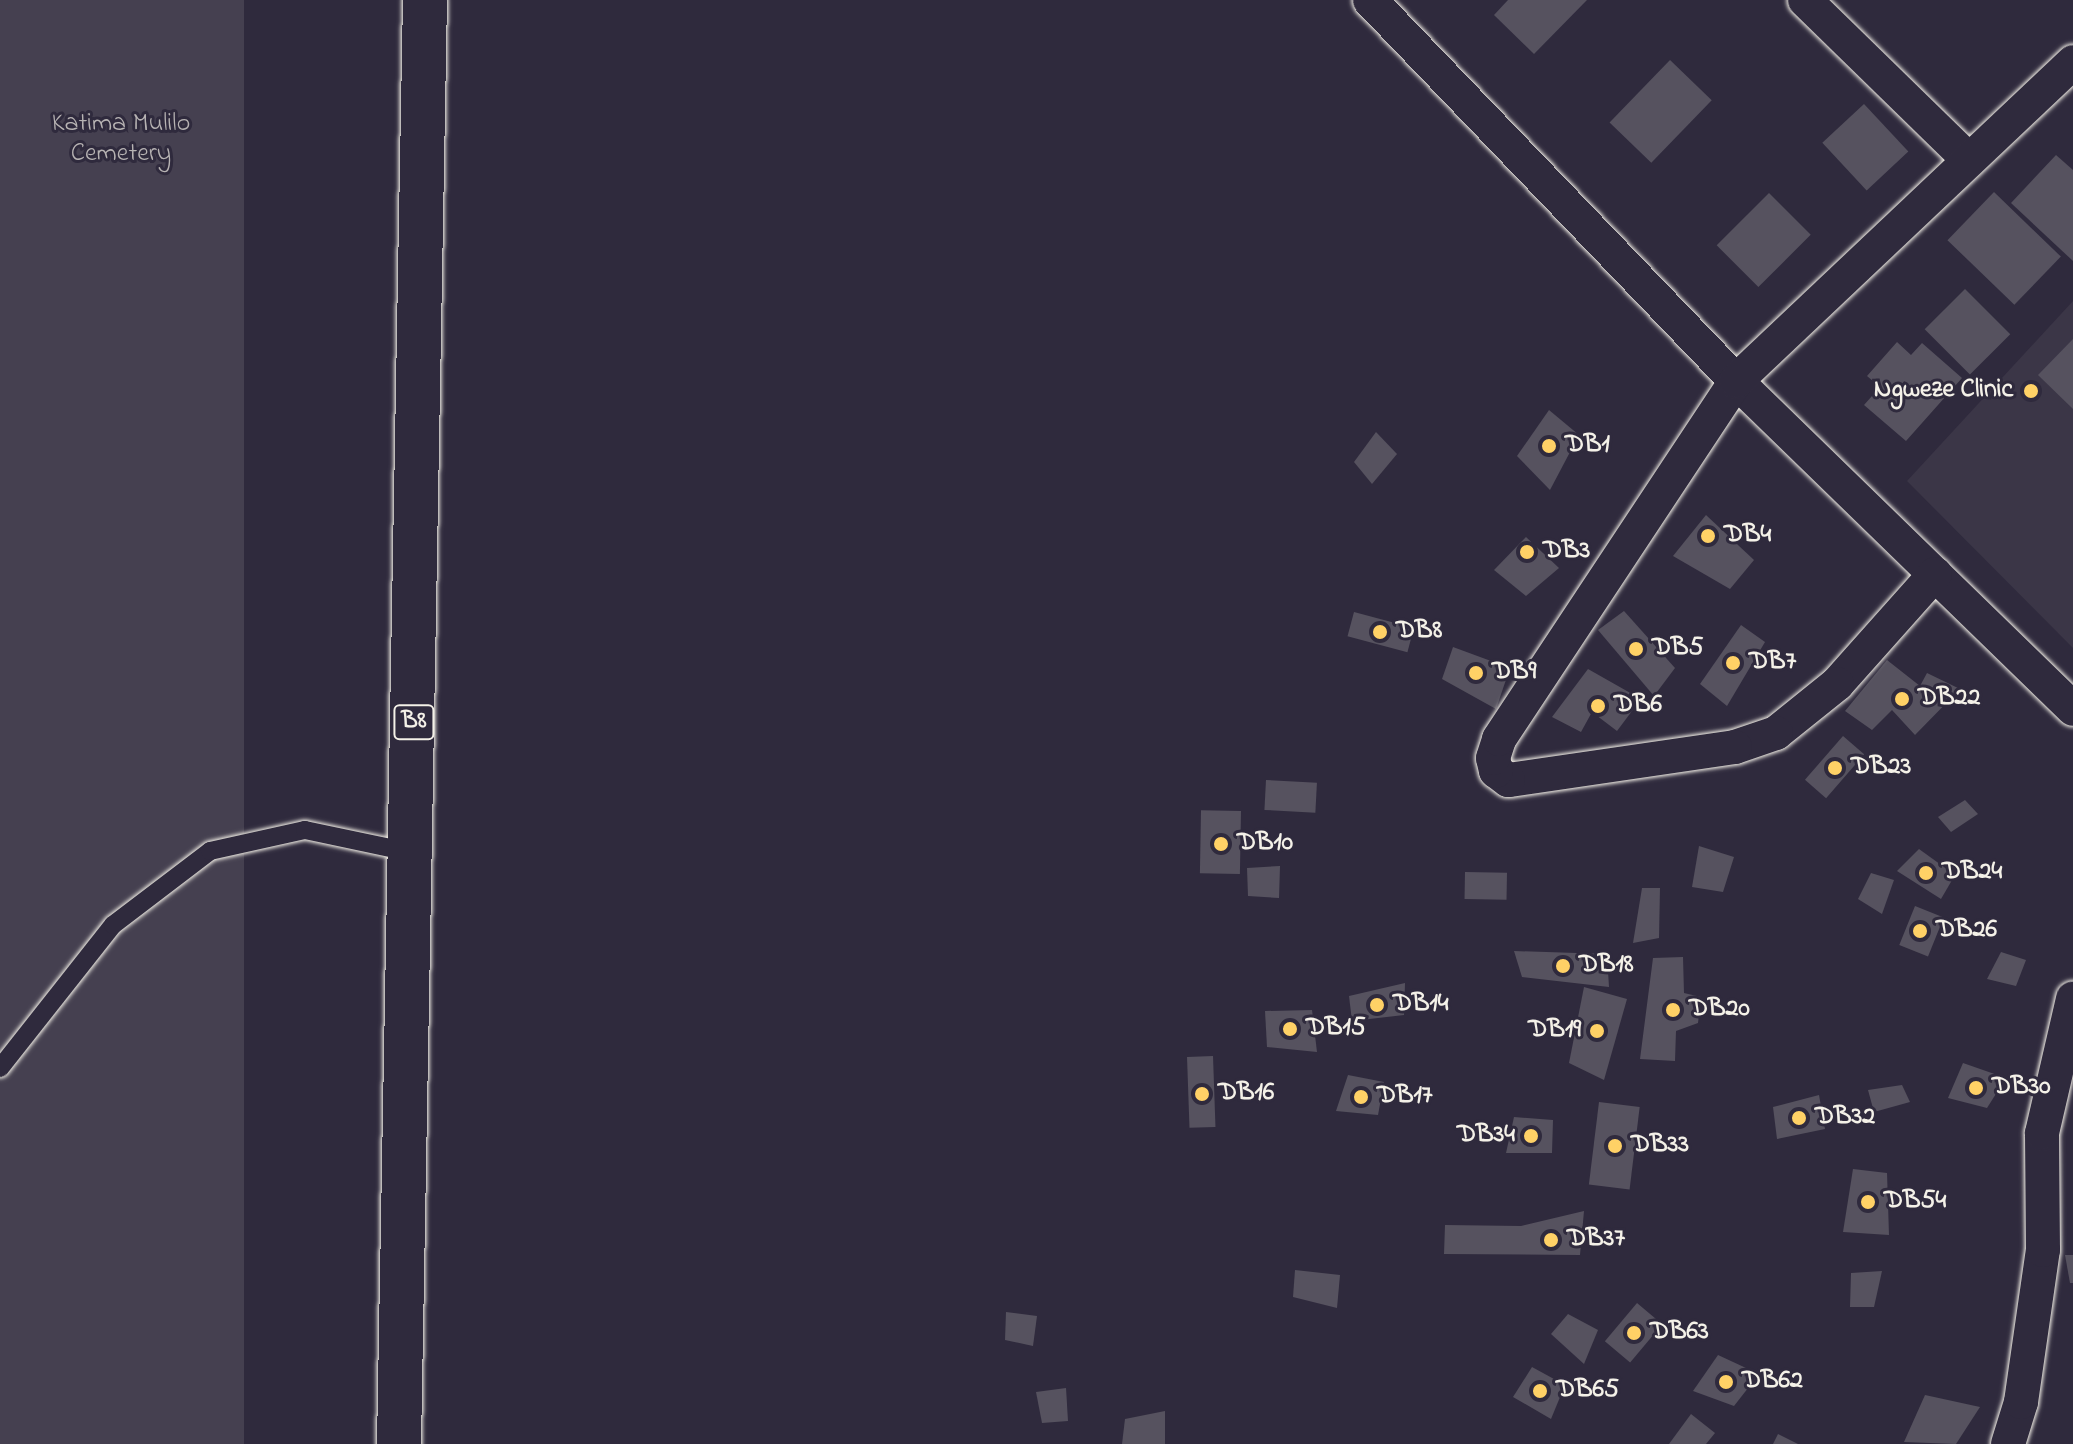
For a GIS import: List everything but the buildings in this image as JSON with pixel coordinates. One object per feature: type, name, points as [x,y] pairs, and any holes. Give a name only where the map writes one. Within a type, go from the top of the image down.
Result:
[{"type":"highway","name":"B8","points":[[399,1444],[425,0]]},
{"type":"street","points":[[1370,0],[1736,381],[2073,709]]},
{"type":"street","points":[[1805,0],[1968,159]]},
{"type":"street","points":[[1935,574],[1837,684],[1776,733],[1735,747],[1508,780],[1496,771],[1499,739],[1736,381],[2073,62]]},
{"type":"street","points":[[2008,1444],[2021,1402],[2043,1250],[2042,1133],[2073,999]]},
{"type":"lane","points":[[0,1068],[113,925],[210,851],[305,830],[411,852]]},
{"type":"shaded area","name":"Ngweze Clinic","points":[[2073,301],[2073,648],[1907,481]]},
{"type":"green space","name":"Katima Mulilo Cemetery","points":[[0,0],[244,0],[244,1444],[0,1444]]},
{"type":"place","name":"Ngweze Clinic","points":[[2031,391]]},
{"type":"place","name":"DB1","points":[[1549,446]]},
{"type":"place","name":"DB4","points":[[1708,536]]},
{"type":"place","name":"DB3","points":[[1527,552]]},
{"type":"place","name":"DB8","points":[[1380,632]]},
{"type":"place","name":"DB5","points":[[1636,649]]},
{"type":"place","name":"DB7","points":[[1733,663]]},
{"type":"place","name":"DB9","points":[[1476,673]]},
{"type":"place","name":"DB22","points":[[1902,699]]},
{"type":"place","name":"DB6","points":[[1598,706]]},
{"type":"place","name":"DB23","points":[[1835,768]]},
{"type":"place","name":"DB10","points":[[1221,844]]},
{"type":"place","name":"DB24","points":[[1926,873]]},
{"type":"place","name":"DB26","points":[[1920,931]]},
{"type":"place","name":"DB18","points":[[1563,966]]},
{"type":"place","name":"DB14","points":[[1377,1005]]},
{"type":"place","name":"DB20","points":[[1673,1010]]},
{"type":"place","name":"DB15","points":[[1290,1029]]},
{"type":"place","name":"DB19","points":[[1597,1031]]},
{"type":"place","name":"DB30","points":[[1976,1088]]},
{"type":"place","name":"DB16","points":[[1202,1094]]},
{"type":"place","name":"DB17","points":[[1361,1097]]},
{"type":"place","name":"DB32","points":[[1799,1118]]},
{"type":"place","name":"DB34","points":[[1531,1136]]},
{"type":"place","name":"DB33","points":[[1615,1146]]},
{"type":"place","name":"DB54","points":[[1868,1202]]},
{"type":"place","name":"DB37","points":[[1551,1240]]},
{"type":"place","name":"DB63","points":[[1634,1333]]},
{"type":"place","name":"DB62","points":[[1726,1382]]},
{"type":"place","name":"DB65","points":[[1540,1391]]}]
